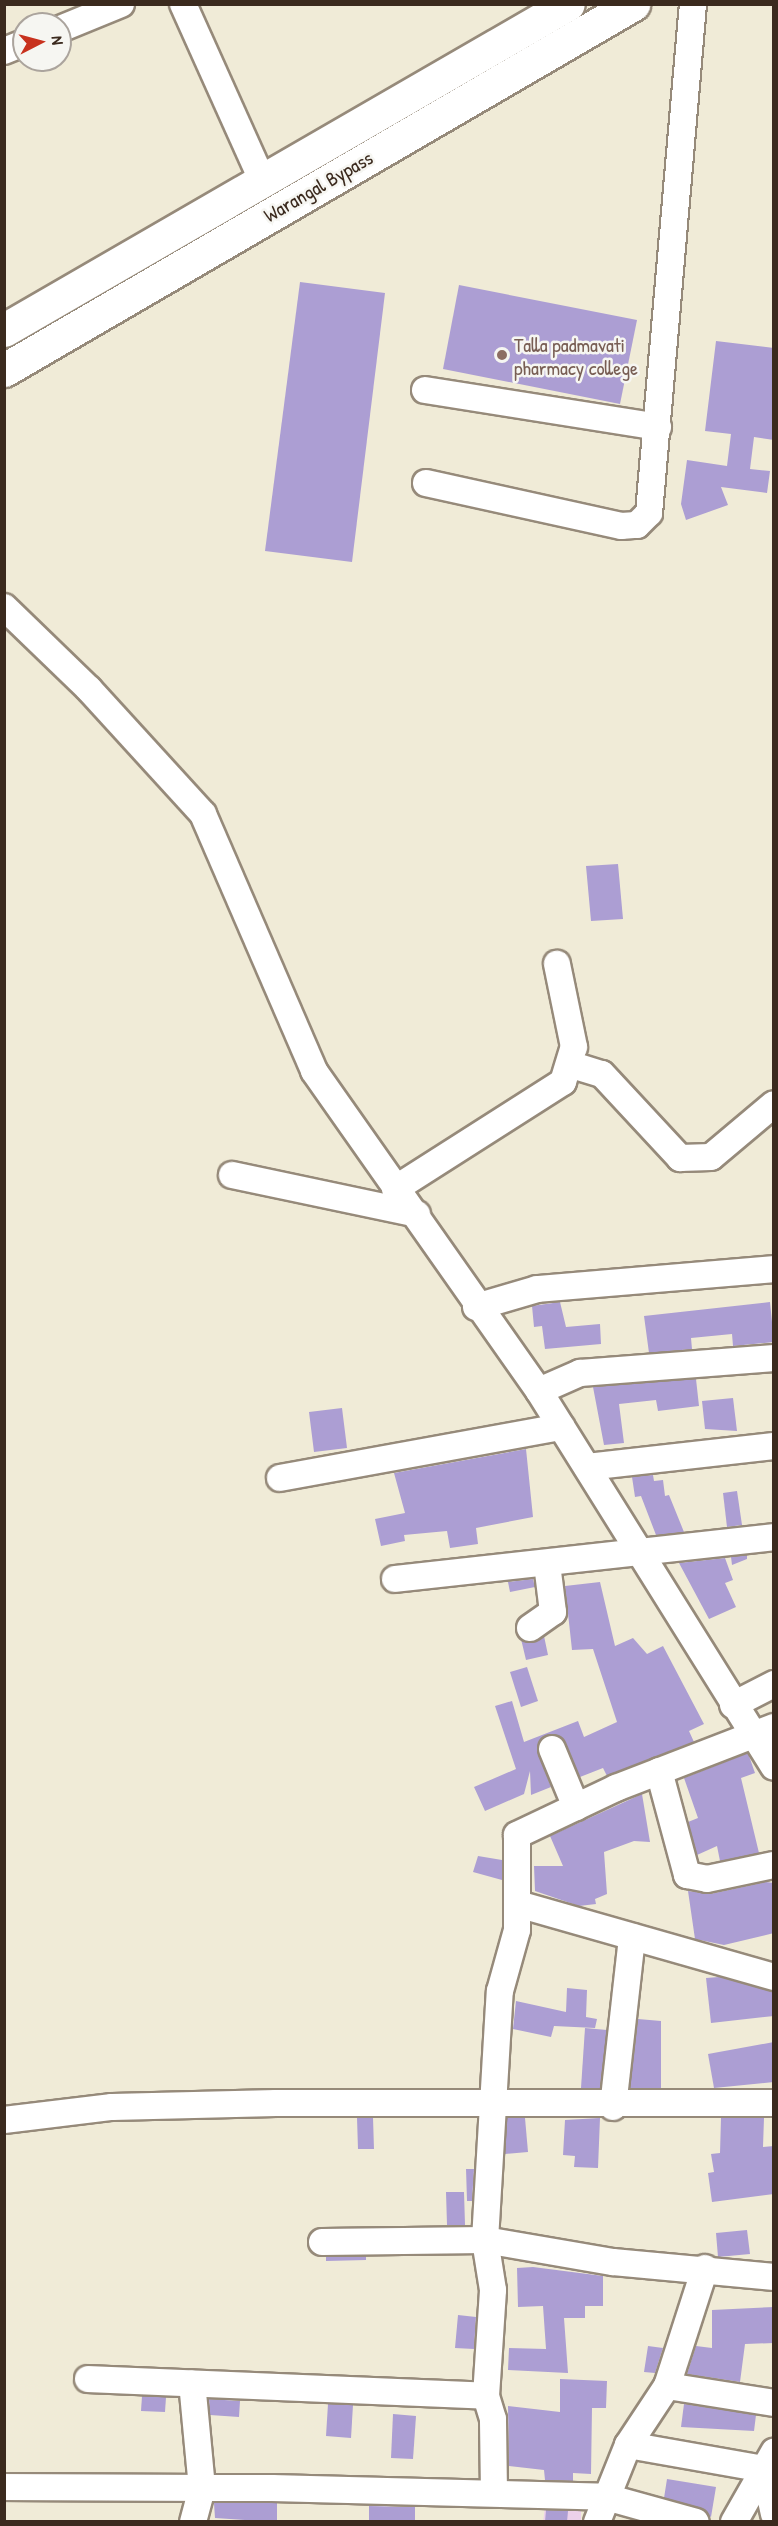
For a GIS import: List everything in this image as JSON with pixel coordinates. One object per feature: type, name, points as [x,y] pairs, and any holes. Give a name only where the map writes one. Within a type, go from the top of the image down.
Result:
[{"type":"main road","name":"Warangal Bypass","points":[[4,330],[568,4]]},
{"type":"main road","name":"Warangal Bypass","points":[[4,370],[633,4]]},
{"type":"street","points":[[72,24],[121,4]]},
{"type":"street","points":[[183,4],[263,182]]},
{"type":"street","points":[[426,483],[637,525],[652,504],[693,4]]},
{"type":"street","points":[[425,390],[658,427]]},
{"type":"street","points":[[4,607],[89,689],[202,814],[314,1071],[395,1189],[417,1214],[476,1307],[539,1392],[733,1705],[763,1732],[774,1767]]},
{"type":"street","points":[[395,1189],[551,1094],[572,1065],[574,1047],[557,964]]},
{"type":"street","points":[[572,1065],[602,1074],[680,1158],[711,1157],[774,1104]]},
{"type":"street","points":[[232,1175],[417,1214]]},
{"type":"street","points":[[476,1307],[537,1289],[774,1269]]},
{"type":"street","points":[[539,1392],[580,1373],[774,1358]]},
{"type":"street","points":[[280,1478],[561,1427]]},
{"type":"street","points":[[587,1467],[774,1446]]},
{"type":"street","points":[[395,1579],[641,1555],[774,1538]]},
{"type":"street","points":[[530,1628],[553,1612],[547,1564]]},
{"type":"street","points":[[733,1705],[774,1684]]},
{"type":"street","points":[[495,2493],[493,2419],[486,2396],[493,2290],[485,2240],[495,2106],[500,1991],[517,1930],[517,1835],[659,1771],[763,1732]]},
{"type":"street","points":[[552,1749],[576,1807]]},
{"type":"street","points":[[659,1771],[687,1875],[706,1880],[774,1864]]},
{"type":"street","points":[[518,1904],[774,1977]]},
{"type":"street","points":[[613,2107],[632,1937]]},
{"type":"street","points":[[4,2120],[135,2107],[442,2101],[495,2106],[613,2107],[774,2103]]},
{"type":"street","points":[[322,2242],[485,2240],[613,2262],[705,2268],[774,2277]]},
{"type":"street","points":[[597,2522],[628,2445],[667,2386],[705,2268]]},
{"type":"street","points":[[88,2379],[486,2396]]},
{"type":"street","points":[[192,2383],[202,2488],[193,2522]]},
{"type":"street","points":[[667,2386],[774,2403]]},
{"type":"street","points":[[628,2445],[769,2460]]},
{"type":"street","points":[[769,2460],[774,2514]]},
{"type":"street","points":[[734,2522],[769,2460]]},
{"type":"street","points":[[4,2487],[202,2488],[606,2497],[696,2522]]},
{"type":"shaded area","points":[[545,2507],[581,2509],[581,2521],[543,2522]]},
{"type":"building","points":[[300,282],[385,293],[352,562],[265,551]]},
{"type":"building","points":[[459,285],[637,320],[620,404],[443,369]]},
{"type":"building","points":[[716,341],[774,348],[774,440],[754,437],[750,469],[770,471],[767,493],[721,487],[728,505],[686,520],[681,504],[687,460],[727,466],[731,434],[705,431]]},
{"type":"building","points":[[618,864],[623,919],[591,921],[586,866]]},
{"type":"building","points":[[560,1302],[566,1327],[600,1324],[601,1344],[545,1349],[542,1326],[534,1327],[532,1306]]},
{"type":"building","points":[[770,1302],[774,1342],[733,1346],[732,1334],[691,1338],[692,1349],[649,1353],[644,1316]]},
{"type":"building","points":[[696,1379],[699,1406],[658,1411],[656,1400],[619,1404],[624,1443],[604,1445],[593,1387]]},
{"type":"building","points":[[733,1398],[737,1431],[705,1429],[702,1401]]},
{"type":"building","points":[[342,1408],[347,1448],[314,1452],[309,1412]]},
{"type":"building","points":[[526,1449],[533,1517],[476,1528],[478,1544],[450,1548],[447,1531],[404,1535],[405,1541],[381,1546],[375,1519],[405,1513],[394,1473]]},
{"type":"building","points":[[653,1475],[654,1481],[663,1480],[665,1496],[669,1495],[684,1532],[656,1535],[641,1496],[635,1497],[632,1477]]},
{"type":"building","points":[[737,1491],[742,1525],[727,1527],[723,1493]]},
{"type":"building","points":[[747,1555],[747,1559],[732,1565],[731,1557]]},
{"type":"building","points":[[725,1558],[733,1580],[725,1583],[736,1607],[709,1619],[679,1563]]},
{"type":"building","points":[[533,1579],[535,1587],[510,1592],[508,1582]]},
{"type":"building","points":[[600,1582],[615,1646],[633,1638],[647,1654],[663,1646],[704,1724],[689,1731],[694,1742],[607,1776],[603,1768],[580,1777],[562,1738],[547,1735],[537,1748],[551,1787],[531,1795],[530,1771],[524,1794],[485,1811],[474,1787],[516,1769],[495,1706],[512,1701],[524,1742],[578,1721],[584,1737],[617,1722],[593,1649],[572,1650],[565,1586]]},
{"type":"building","points":[[544,1636],[548,1655],[526,1660],[521,1639],[532,1643]]},
{"type":"building","points":[[527,1667],[538,1701],[521,1707],[510,1672]]},
{"type":"building","points":[[748,1753],[755,1773],[741,1778],[759,1853],[720,1861],[717,1846],[697,1855],[688,1822],[698,1818],[684,1778]]},
{"type":"building","points":[[642,1794],[650,1842],[634,1841],[604,1852],[607,1894],[595,1899],[596,1904],[579,1906],[535,1891],[534,1866],[563,1866],[550,1836]]},
{"type":"building","points":[[478,1856],[502,1860],[502,1880],[473,1872]]},
{"type":"building","points":[[766,1882],[774,1883],[774,1933],[724,1945],[695,1939],[688,1891],[710,1894]]},
{"type":"building","points":[[719,1977],[774,1992],[774,2016],[711,2023],[706,1978]]},
{"type":"building","points":[[567,1988],[587,1990],[586,2017],[597,2019],[595,2028],[554,2026],[551,2037],[513,2029],[516,2001],[566,2012]]},
{"type":"building","points":[[638,2019],[661,2021],[661,2088],[630,2088]]},
{"type":"building","points":[[585,2028],[607,2030],[600,2088],[581,2088]]},
{"type":"building","points":[[774,2042],[774,2082],[714,2088],[708,2054]]},
{"type":"building","points":[[357,2118],[373,2118],[374,2149],[358,2149]]},
{"type":"building","points":[[507,2118],[525,2118],[528,2152],[505,2154]]},
{"type":"building","points":[[600,2118],[598,2168],[574,2167],[575,2156],[563,2155],[565,2120]]},
{"type":"building","points":[[721,2118],[764,2118],[763,2147],[774,2146],[774,2194],[712,2202],[708,2173],[714,2172],[711,2154],[720,2153]]},
{"type":"building","points":[[466,2169],[474,2169],[472,2201],[467,2201]]},
{"type":"building","points":[[446,2192],[464,2192],[465,2225],[447,2225]]},
{"type":"building","points":[[747,2230],[750,2254],[718,2257],[716,2233]]},
{"type":"building","points":[[366,2256],[366,2260],[326,2261],[326,2257]]},
{"type":"building","points":[[533,2267],[603,2276],[603,2306],[585,2306],[585,2318],[564,2318],[568,2373],[508,2370],[509,2348],[546,2349],[543,2306],[518,2307],[517,2268]]},
{"type":"building","points":[[774,2307],[774,2343],[745,2344],[740,2382],[687,2374],[696,2346],[712,2348],[712,2310]]},
{"type":"building","points":[[458,2315],[476,2317],[474,2349],[455,2348]]},
{"type":"building","points":[[648,2346],[663,2348],[655,2373],[644,2372]]},
{"type":"building","points":[[560,2379],[607,2381],[606,2408],[592,2408],[591,2474],[573,2473],[573,2481],[545,2480],[544,2470],[509,2466],[508,2406],[560,2412]]},
{"type":"building","points":[[142,2396],[166,2397],[165,2412],[141,2411]]},
{"type":"building","points":[[209,2399],[240,2401],[239,2417],[210,2415]]},
{"type":"building","points":[[328,2404],[353,2405],[351,2438],[326,2436]]},
{"type":"building","points":[[684,2404],[756,2415],[754,2431],[681,2427]]},
{"type":"building","points":[[393,2414],[416,2416],[413,2459],[391,2458]]},
{"type":"building","points":[[667,2479],[716,2487],[711,2517],[700,2508],[664,2498]]},
{"type":"building","points":[[214,2503],[277,2503],[277,2522],[215,2518]]},
{"type":"building","points":[[369,2506],[415,2507],[415,2522],[369,2521]]},
{"type":"building","points":[[546,2510],[568,2511],[567,2522],[545,2522]]},
{"type":"place","name":"Talla padmavati pharmacy college","points":[[502,355]]}]
